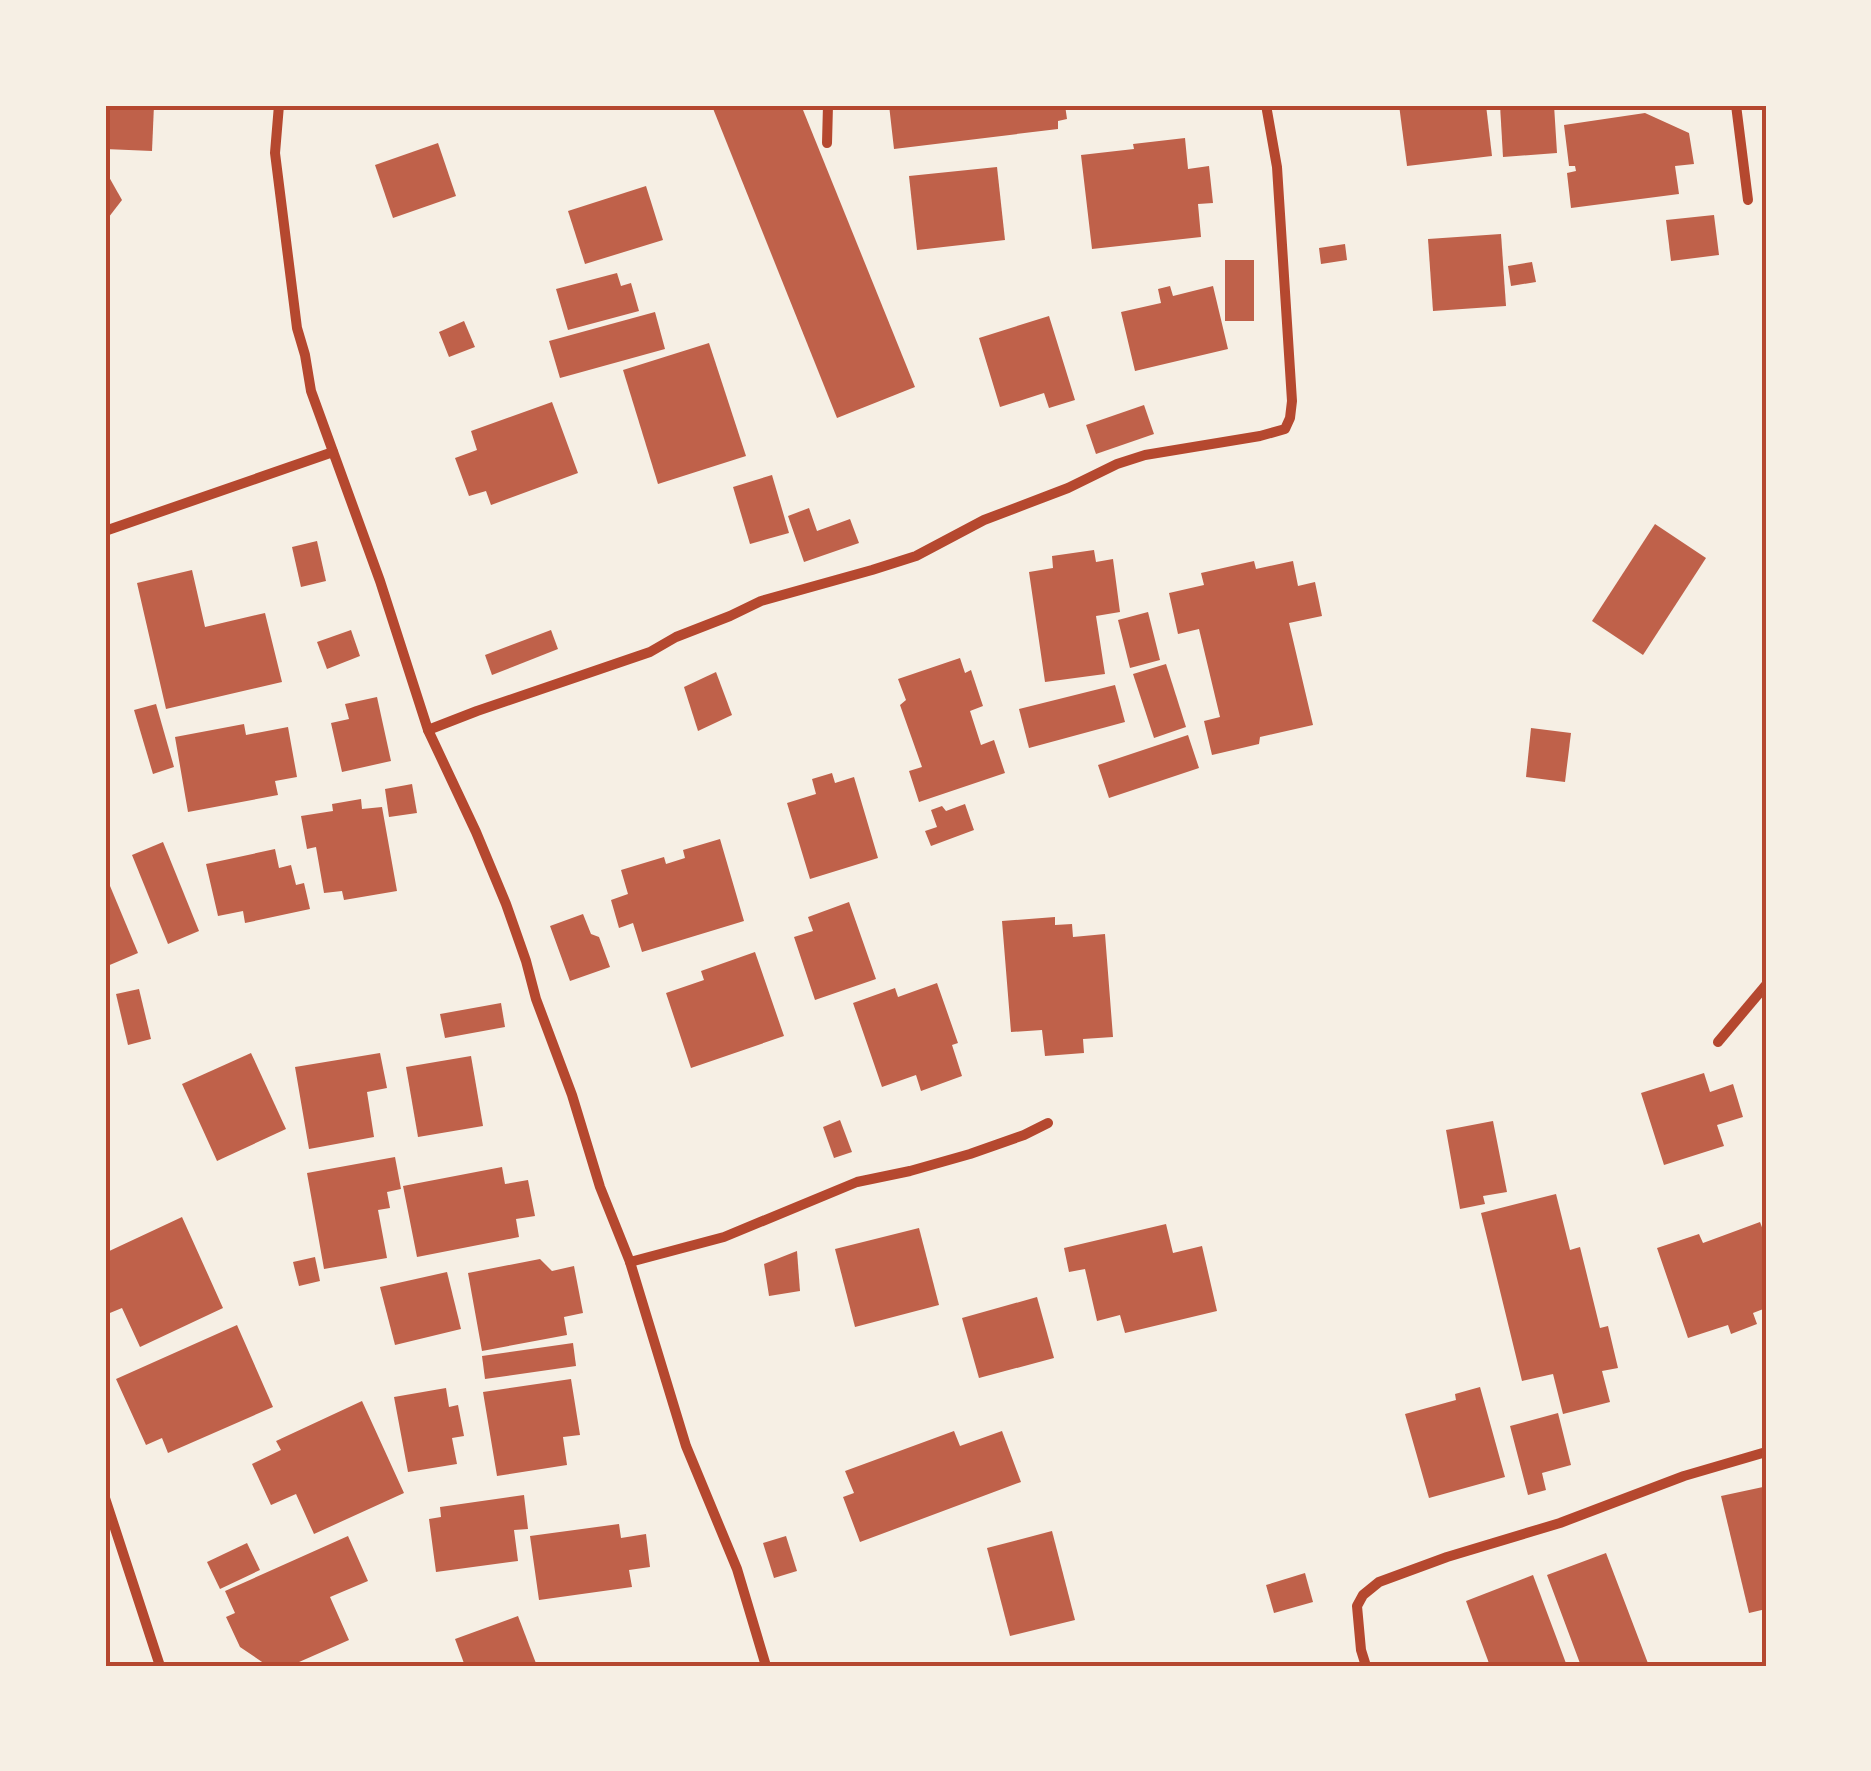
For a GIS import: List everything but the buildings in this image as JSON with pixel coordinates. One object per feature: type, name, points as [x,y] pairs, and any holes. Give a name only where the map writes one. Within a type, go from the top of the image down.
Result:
[{"type":"street","points":[[279,105],[275,153],[297,328],[311,391],[380,581],[428,730],[476,832],[526,960],[600,1187],[630,1262],[686,1446],[737,1569],[766,1666]]},
{"type":"street","points":[[827,143],[828,105]]},
{"type":"street","points":[[428,730],[636,657],[761,600],[916,556],[984,520],[1068,488],[1117,464],[1144,455],[1285,429],[1292,402],[1277,166],[1266,105]]},
{"type":"street","points":[[1736,105],[1748,200]]},
{"type":"street","points":[[105,531],[333,452]]},
{"type":"street","points":[[1718,1042],[1766,985]]},
{"type":"street","points":[[630,1262],[724,1237],[857,1182],[970,1154],[1048,1123]]},
{"type":"street","points":[[1366,1666],[1358,1606],[1363,1594],[1379,1582],[1560,1523],[1684,1476],[1766,1452]]},
{"type":"street","points":[[105,1498],[160,1666]]}]
